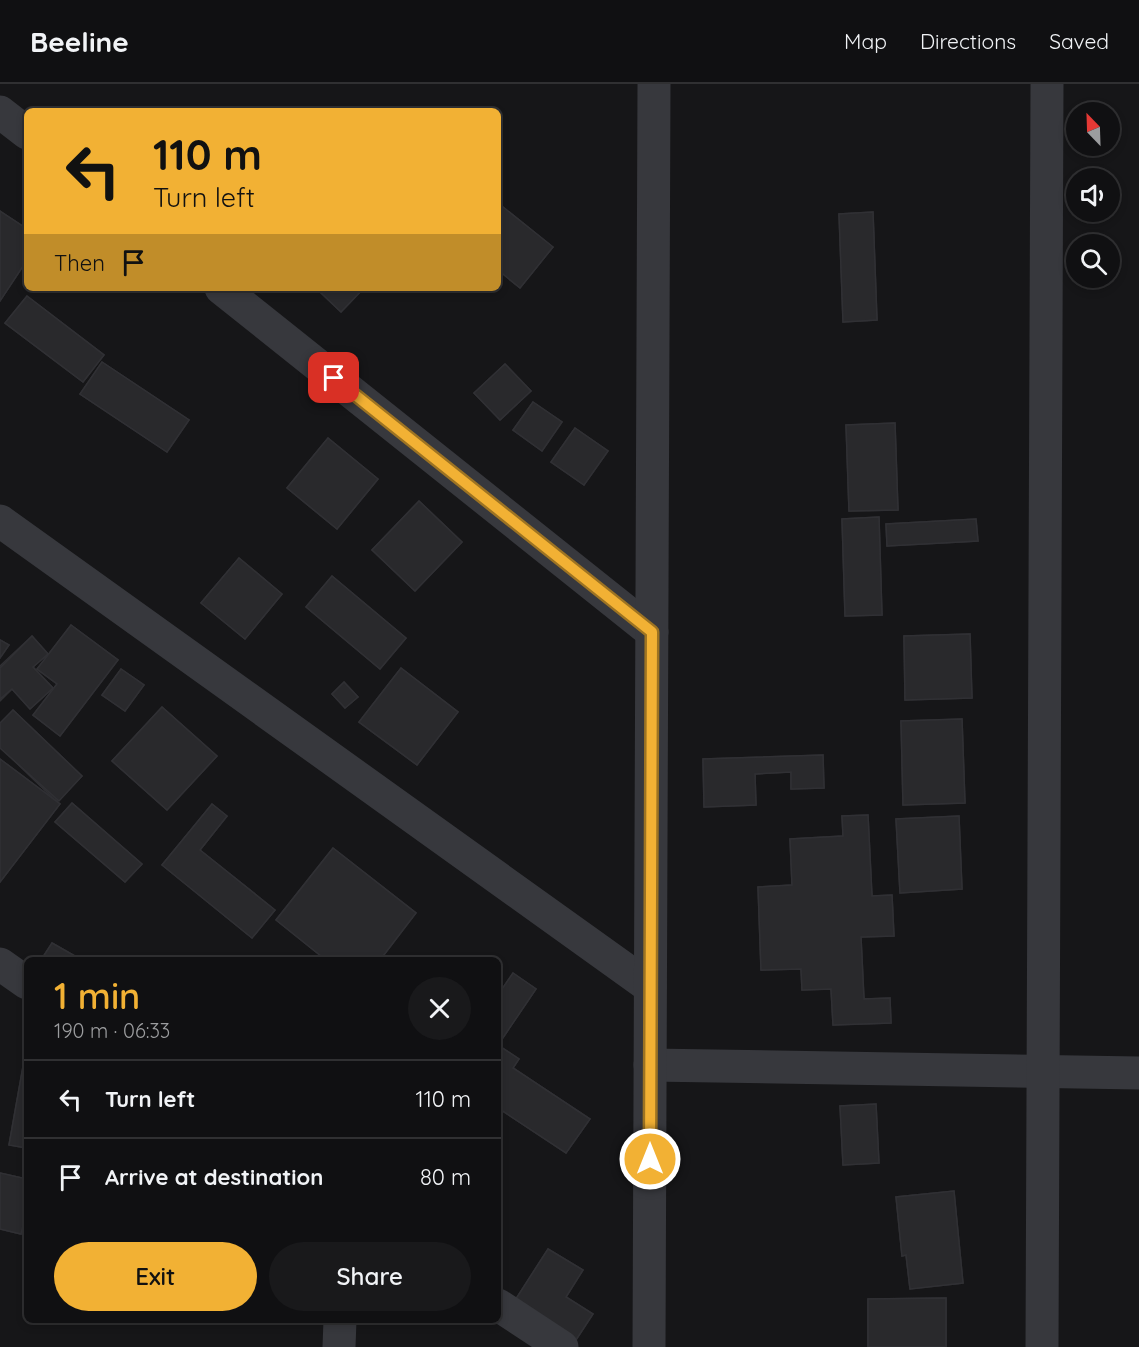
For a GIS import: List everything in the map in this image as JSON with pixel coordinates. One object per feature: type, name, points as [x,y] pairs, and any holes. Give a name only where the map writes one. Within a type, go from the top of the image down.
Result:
[{"type":"street","points":[[649,1347],[654,84]]},
{"type":"street","points":[[1042,1347],[1047,84]]},
{"type":"street","points":[[225,291],[652,632]]},
{"type":"street","points":[[0,521],[650,987]]},
{"type":"street","points":[[0,964],[24,981]]},
{"type":"street","points":[[650,1065],[1139,1073]]},
{"type":"street","points":[[501,1307],[562,1347]]},
{"type":"street","points":[[339,1347],[340,1323]]},
{"type":"building","points":[[501,205],[553,247],[520,288],[501,272]]},
{"type":"building","points":[[501,205],[553,247],[520,288],[501,272]]},
{"type":"building","points":[[0,211],[24,227],[24,265],[0,301]]},
{"type":"building","points":[[0,211],[24,227],[24,265],[0,301]]},
{"type":"building","points":[[873,212],[877,320],[843,322],[839,214]]},
{"type":"building","points":[[873,212],[877,320],[843,322],[839,214]]},
{"type":"building","points":[[321,291],[361,291],[341,312]]},
{"type":"building","points":[[321,291],[361,291],[341,312]]},
{"type":"building","points":[[27,296],[104,355],[83,382],[5,323]]},
{"type":"building","points":[[27,296],[104,355],[83,382],[5,323]]},
{"type":"building","points":[[102,362],[189,420],[167,452],[80,394]]},
{"type":"building","points":[[102,362],[189,420],[167,452],[80,394]]},
{"type":"building","points":[[505,364],[531,391],[500,420],[474,393]]},
{"type":"building","points":[[505,364],[531,391],[500,420],[474,393]]},
{"type":"building","points":[[533,402],[562,422],[542,451],[513,430]]},
{"type":"building","points":[[533,402],[562,422],[542,451],[513,430]]},
{"type":"building","points":[[895,423],[898,510],[849,511],[846,425]]},
{"type":"building","points":[[895,423],[898,510],[849,511],[846,425]]},
{"type":"building","points":[[575,428],[608,451],[584,485],[551,462]]},
{"type":"building","points":[[575,428],[608,451],[584,485],[551,462]]},
{"type":"building","points":[[328,438],[378,479],[337,529],[287,488]]},
{"type":"building","points":[[328,438],[378,479],[337,529],[287,488]]},
{"type":"building","points":[[419,501],[462,542],[415,591],[372,550]]},
{"type":"building","points":[[419,501],[462,542],[415,591],[372,550]]},
{"type":"building","points":[[879,517],[882,615],[845,616],[842,519]]},
{"type":"building","points":[[879,517],[882,615],[845,616],[842,519]]},
{"type":"building","points":[[976,519],[978,541],[887,546],[886,524]]},
{"type":"building","points":[[976,519],[978,541],[887,546],[886,524]]},
{"type":"building","points":[[239,558],[282,594],[245,639],[201,603]]},
{"type":"building","points":[[239,558],[282,594],[245,639],[201,603]]},
{"type":"building","points":[[332,576],[406,638],[380,669],[306,607]]},
{"type":"building","points":[[332,576],[406,638],[380,669],[306,607]]},
{"type":"building","points":[[71,625],[118,660],[60,736],[33,715],[57,684],[37,669]]},
{"type":"building","points":[[71,625],[118,660],[60,736],[33,715],[57,684],[37,669]]},
{"type":"building","points":[[970,634],[972,698],[905,700],[904,636]]},
{"type":"building","points":[[970,634],[972,698],[905,700],[904,636]]},
{"type":"building","points":[[32,636],[48,654],[33,667],[53,688],[30,709],[12,689],[0,701],[0,666]]},
{"type":"building","points":[[32,636],[48,654],[33,667],[53,688],[30,709],[12,689],[0,699],[0,668]]},
{"type":"building","points":[[0,640],[9,645],[0,658]]},
{"type":"building","points":[[0,640],[9,645],[0,658]]},
{"type":"building","points":[[401,668],[458,712],[417,765],[359,722]]},
{"type":"building","points":[[401,668],[458,712],[417,765],[359,722]]},
{"type":"building","points":[[121,669],[144,685],[125,711],[102,695]]},
{"type":"building","points":[[121,669],[144,685],[125,711],[102,695]]},
{"type":"building","points":[[344,682],[358,697],[345,708],[332,694]]},
{"type":"building","points":[[344,682],[358,697],[345,708],[332,694]]},
{"type":"building","points":[[162,707],[217,756],[167,810],[112,761]]},
{"type":"building","points":[[162,707],[217,756],[167,810],[112,761]]},
{"type":"building","points":[[13,710],[82,776],[57,802],[0,747],[0,724]]},
{"type":"building","points":[[13,710],[82,776],[59,801],[0,748],[0,723]]},
{"type":"building","points":[[962,719],[965,803],[903,805],[901,721]]},
{"type":"building","points":[[962,719],[965,803],[903,805],[901,721]]},
{"type":"building","points":[[823,755],[824,788],[791,789],[791,772],[755,774],[756,805],[704,807],[703,759]]},
{"type":"building","points":[[823,755],[824,788],[791,789],[791,772],[755,774],[756,805],[704,807],[703,759]]},
{"type":"building","points":[[0,759],[60,804],[0,882]]},
{"type":"building","points":[[0,759],[60,804],[0,882]]},
{"type":"building","points":[[72,803],[142,864],[125,882],[55,822]]},
{"type":"building","points":[[72,803],[142,864],[125,882],[55,822]]},
{"type":"building","points":[[212,804],[227,816],[200,850],[275,910],[252,938],[162,865]]},
{"type":"building","points":[[212,804],[227,816],[200,850],[275,910],[252,938],[162,865]]},
{"type":"building","points":[[868,815],[872,896],[892,895],[894,936],[861,937],[864,999],[890,998],[891,1023],[833,1025],[831,989],[802,990],[801,969],[761,970],[758,887],[792,885],[790,839],[843,836],[842,816]]},
{"type":"building","points":[[868,815],[872,896],[892,895],[894,936],[861,937],[864,999],[890,998],[891,1023],[833,1025],[831,989],[802,990],[801,969],[761,970],[758,887],[792,885],[790,839],[843,836],[842,816]]},
{"type":"building","points":[[959,816],[962,889],[900,893],[896,819]]},
{"type":"building","points":[[959,816],[962,889],[900,893],[896,819]]},
{"type":"building","points":[[333,848],[416,913],[382,957],[322,957],[276,920]]},
{"type":"building","points":[[333,848],[416,913],[382,957],[322,957],[276,920]]},
{"type":"building","points":[[52,943],[77,957],[43,957]]},
{"type":"building","points":[[52,943],[77,957],[43,957]]},
{"type":"building","points":[[513,973],[536,989],[501,1041],[501,991]]},
{"type":"building","points":[[513,973],[536,989],[501,1041],[501,991]]},
{"type":"building","points":[[501,1047],[519,1059],[513,1068],[590,1119],[566,1153],[501,1110]]},
{"type":"building","points":[[501,1047],[519,1059],[513,1068],[590,1119],[566,1153],[501,1110]]},
{"type":"building","points":[[24,1061],[24,1148],[9,1145]]},
{"type":"building","points":[[24,1061],[24,1148],[9,1145]]},
{"type":"building","points":[[876,1104],[879,1163],[843,1165],[840,1106]]},
{"type":"building","points":[[876,1104],[879,1163],[843,1165],[840,1106]]},
{"type":"building","points":[[0,1173],[24,1178],[24,1222],[21,1234],[0,1229]]},
{"type":"building","points":[[0,1173],[24,1178],[24,1222],[21,1234],[0,1229]]},
{"type":"building","points":[[954,1191],[963,1283],[910,1289],[906,1255],[902,1256],[896,1197]]},
{"type":"building","points":[[954,1191],[963,1283],[910,1289],[906,1255],[902,1256],[896,1197]]},
{"type":"building","points":[[548,1249],[583,1270],[566,1297],[593,1314],[574,1343],[512,1305]]},
{"type":"building","points":[[548,1249],[583,1270],[566,1297],[593,1314],[574,1343],[512,1305]]},
{"type":"building","points":[[946,1298],[946,1347],[868,1347],[868,1299]]},
{"type":"building","points":[[946,1298],[946,1347],[868,1347],[868,1299]]},
{"type":"route","points":[[334,378],[652,632],[650,1159]]}]
